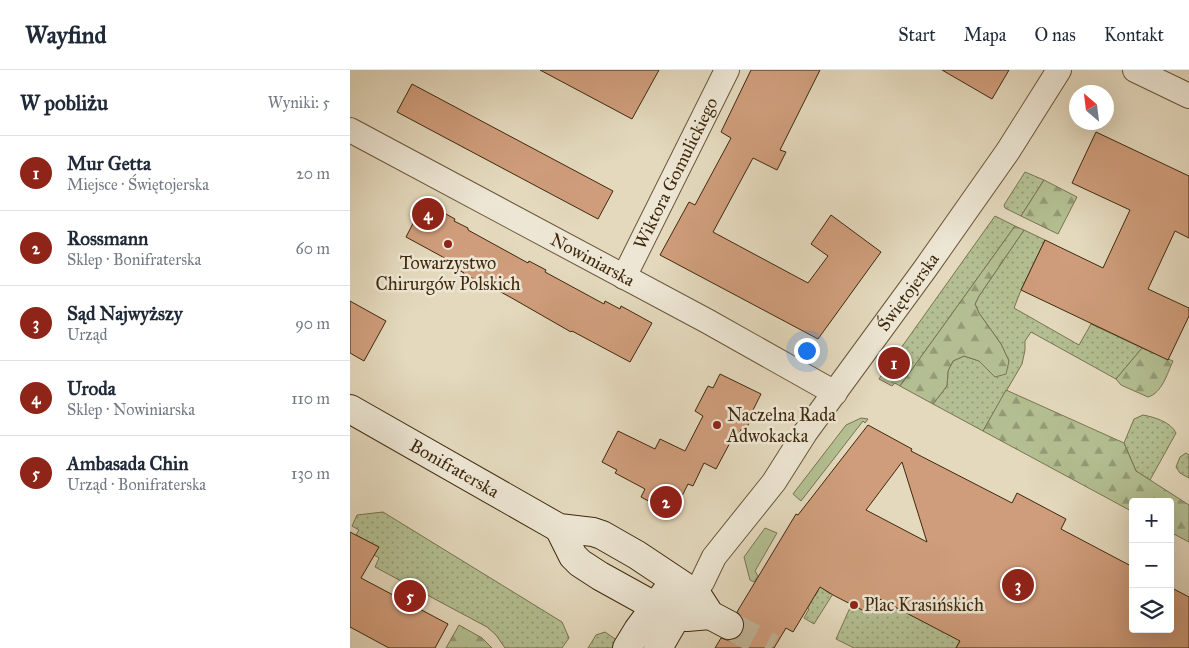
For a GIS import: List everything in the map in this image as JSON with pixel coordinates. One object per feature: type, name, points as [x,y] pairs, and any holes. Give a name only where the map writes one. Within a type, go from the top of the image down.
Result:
[{"type":"street","name":"Wiktora Gomulickiego","points":[[624,277],[728,70]]},
{"type":"street","name":"Świętojerska","points":[[627,648],[666,611],[685,587],[680,575],[690,567],[714,557],[774,482],[801,438],[925,269],[1008,151],[1059,70]]},
{"type":"street","points":[[1135,70],[1189,96]]},
{"type":"street","name":"Nowiniarska","points":[[350,130],[707,321],[835,392]]},
{"type":"street","name":"Bonifraterska","points":[[350,409],[559,528],[593,532],[602,535],[637,555],[685,587]]},
{"type":"street","points":[[559,528],[573,556],[600,576],[666,611],[687,617],[720,620],[699,598],[685,587]]},
{"type":"street","name":"Świętojerska","points":[[658,648],[666,611]]},
{"type":"green space","points":[[1025,172],[1044,180],[1021,216],[1005,208],[1004,205]]},
{"type":"green space","points":[[1044,180],[1077,197],[1058,234],[1021,216]]},
{"type":"green space","points":[[995,216],[1015,226],[900,386],[895,383],[892,386],[879,379],[888,365],[895,370],[903,361],[896,355]]},
{"type":"green space","points":[[1015,226],[1024,230],[975,304],[979,313],[1001,344],[1009,361],[1006,374],[995,377],[979,361],[964,356],[953,361],[948,371],[947,386],[933,404],[900,386]]},
{"type":"green space","points":[[1024,230],[1045,240],[1014,308],[1079,345],[1091,324],[1142,348],[1116,379],[1031,332],[1025,341],[1022,364],[983,431],[933,404],[947,386],[948,371],[953,361],[964,356],[979,361],[995,377],[1009,361],[1001,344],[979,313],[975,304]]},
{"type":"green space","points":[[1142,348],[1173,361],[1157,392],[1148,397],[1121,385],[1116,379]]},
{"type":"green space","points":[[1006,390],[1124,443],[1136,471],[1189,505],[1189,542],[1174,534],[1174,498],[1129,498],[1129,510],[983,431]]},
{"type":"green space","points":[[1143,415],[1166,423],[1176,433],[1150,480],[1136,471],[1124,443],[1134,419]]},
{"type":"green space","points":[[861,418],[868,419],[865,423],[863,421],[801,501],[793,494],[846,425]]},
{"type":"green space","points":[[1186,453],[1189,455],[1189,478],[1180,473],[1176,467],[1180,457]]},
{"type":"green space","points":[[383,512],[562,622],[569,638],[562,648],[505,648],[496,635],[487,627],[375,567],[379,558],[374,555],[378,547],[356,535],[359,530],[352,526],[357,515]]},
{"type":"green space","points":[[765,528],[777,533],[755,571],[758,576],[754,582],[750,580],[744,557]]},
{"type":"green space","points":[[846,573],[814,624],[804,618],[809,609],[801,604],[808,607],[811,602],[811,593],[815,596],[818,591],[815,580],[830,594]]},
{"type":"green space","points":[[862,581],[854,605],[864,611],[875,588],[963,634],[956,648],[854,648],[836,639]]},
{"type":"green space","points":[[459,625],[482,638],[492,648],[446,648]]},
{"type":"green space","points":[[605,632],[618,641],[614,648],[588,648],[596,635]]},
{"type":"building","points":[[540,70],[659,70],[632,119]]},
{"type":"building","points":[[751,70],[820,70],[780,150],[786,152],[777,170],[753,158],[713,232],[808,283],[828,256],[811,244],[831,215],[881,252],[818,339],[660,255],[689,202],[695,205],[731,138],[721,132]]},
{"type":"building","points":[[942,70],[1009,70],[992,99]]},
{"type":"building","points":[[412,84],[613,191],[598,219],[397,112]]},
{"type":"building","points":[[1096,132],[1189,176],[1189,238],[1175,231],[1148,289],[1189,308],[1189,316],[1168,360],[1021,290],[1045,240],[1103,268],[1130,210],[1072,183]]},
{"type":"building","points":[[424,202],[455,219],[454,221],[468,228],[468,230],[528,263],[529,261],[546,270],[545,272],[604,304],[605,301],[620,309],[621,306],[652,323],[630,362],[463,273],[450,265],[452,262],[406,237]]},
{"type":"building","points":[[350,301],[386,321],[364,361],[350,353]]},
{"type":"building","points":[[720,374],[761,394],[747,427],[743,426],[735,441],[732,439],[716,469],[704,463],[693,486],[688,484],[673,514],[641,497],[645,489],[615,473],[617,470],[602,462],[618,431],[655,449],[660,439],[685,451],[703,416],[695,411],[708,386],[713,388]]},
{"type":"building","points":[[868,425],[912,449],[911,451],[1012,503],[1017,493],[1066,519],[1061,529],[1129,565],[1129,633],[1174,633],[1174,589],[1189,597],[1189,648],[956,648],[960,641],[872,595],[864,611],[820,587],[793,632],[786,628],[774,648],[715,648],[721,638],[730,641],[743,633],[745,624],[737,612],[796,514],[798,515]],"holes":[[[902,462],[927,542],[866,510]]]},
{"type":"building","points":[[350,532],[379,547],[361,578],[448,624],[435,648],[389,648],[350,627]]},
{"type":"tunnel","points":[[729,625],[772,648]]},
{"type":"place","name":"Uroda","points":[[428,214]]},
{"type":"place","name":"Towarzystwo Chirurgów Polskich","points":[[448,244]]},
{"type":"place","name":"Mur Getta","points":[[894,363]]},
{"type":"place","name":"Naczelna Rada Adwokacka","points":[[717,425]]},
{"type":"place","name":"Rossmann","points":[[666,502]]},
{"type":"place","name":"Sąd Najwyższy","points":[[1018,585]]},
{"type":"place","name":"Ambasada Chin","points":[[410,596]]},
{"type":"place","name":"Plac Krasińskich","points":[[854,605]]}]
